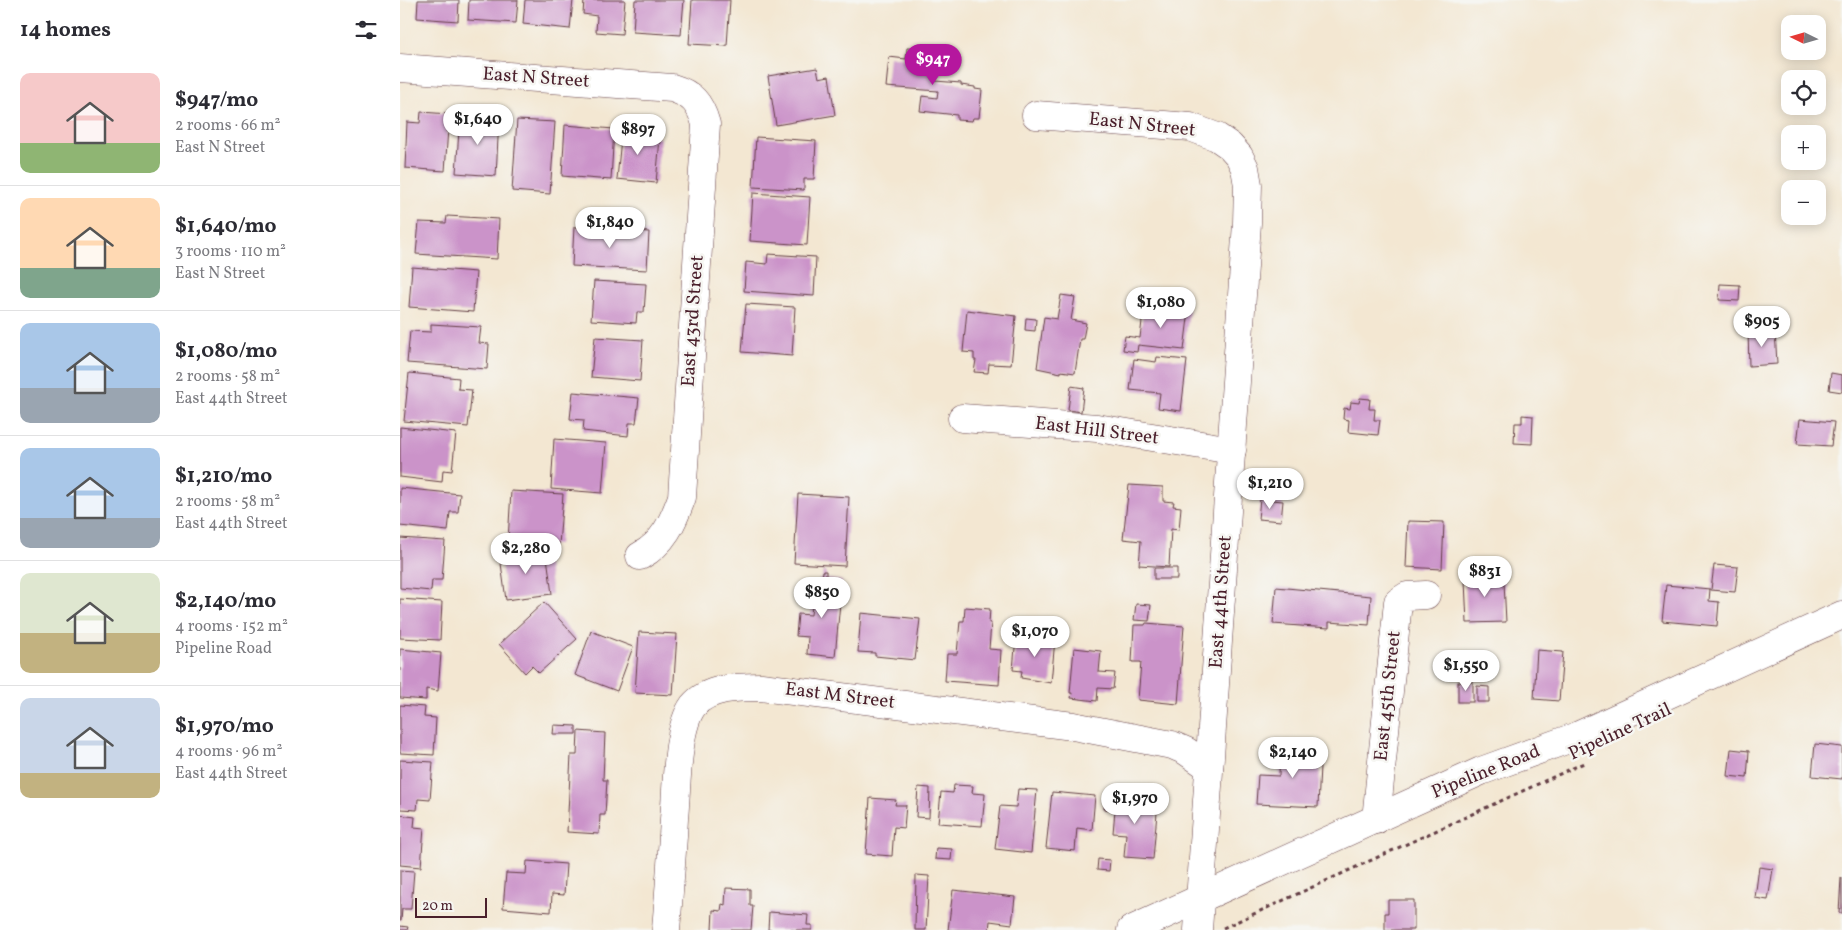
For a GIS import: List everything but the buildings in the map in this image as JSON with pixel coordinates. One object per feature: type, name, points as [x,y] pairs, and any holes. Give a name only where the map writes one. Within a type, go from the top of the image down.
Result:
[{"type":"street","name":"East N Street","points":[[400,68],[672,88]]},
{"type":"street","name":"East 43rd Street","points":[[640,556],[652,550],[662,539],[674,521],[682,497],[706,124],[702,111],[694,100],[685,92],[672,88]]},
{"type":"street","name":"East N Street","points":[[1036,115],[1190,127],[1217,136],[1239,156]]},
{"type":"street","name":"East 44th Street","points":[[1198,930],[1247,223],[1248,185],[1245,168],[1239,156]]},
{"type":"street","name":"East Hill Street","points":[[962,418],[1097,428],[1232,450]]},
{"type":"street","name":"East 45th Street","points":[[1376,820],[1398,602],[1407,596],[1426,595]]},
{"type":"street","name":"Pipeline Road","points":[[1135,928],[1481,771],[1577,736],[1842,615]]},
{"type":"street","name":"East M Street","points":[[666,930],[679,750],[689,714],[694,705],[714,693],[742,687],[761,687],[1073,726],[1172,745],[1186,751],[1209,766]]},
{"type":"path","name":"Pipeline Trail","points":[[1218,930],[1314,888],[1591,760]]}]
